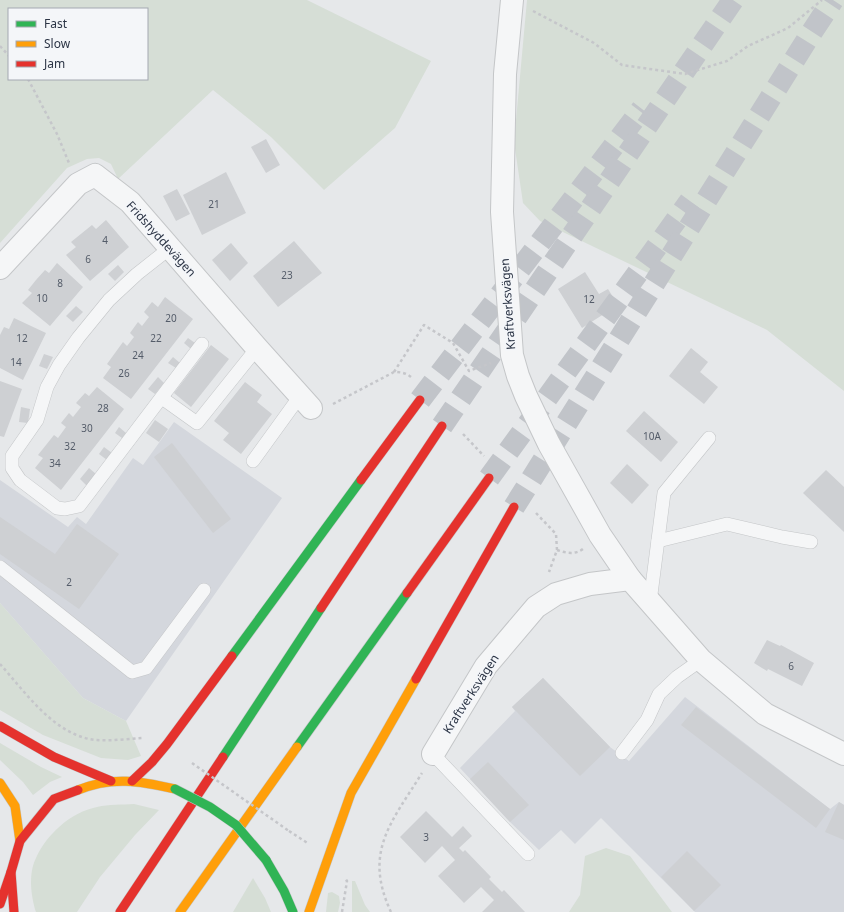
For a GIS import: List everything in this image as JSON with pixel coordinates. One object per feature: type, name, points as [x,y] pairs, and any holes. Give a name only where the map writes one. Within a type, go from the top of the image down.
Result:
[{"type":"main road","points":[[132,781],[152,762],[167,744],[420,400]]},
{"type":"main road","points":[[120,912],[442,426]]},
{"type":"main road","points":[[180,912],[489,478]]},
{"type":"main road","points":[[309,912],[350,793],[514,507]]},
{"type":"main road","points":[[0,726],[54,757],[111,781]]},
{"type":"main road","points":[[0,904],[20,841],[54,799],[90,785],[111,781],[132,781],[175,789],[210,807],[236,825],[266,860],[284,891],[293,912]]},
{"type":"main road","points":[[0,783],[15,806],[20,841]]},
{"type":"main road","points":[[11,872],[14,912]]},
{"type":"street","name":"Kraftverksvägen","points":[[512,0],[505,74],[502,212],[512,355],[526,396],[549,444],[600,535],[630,579],[701,660],[766,714],[842,751]]},
{"type":"street","name":"Fridshyddevägen","points":[[0,268],[78,184],[95,175],[130,202],[305,402]]},
{"type":"street","name":"Kraftverksvägen","points":[[433,754],[486,666],[536,607],[556,594],[590,584],[630,579]]},
{"type":"lane","points":[[170,248],[137,274],[109,300],[78,338],[59,365],[48,386],[37,420],[6,456],[20,480],[57,508],[65,509],[79,506],[202,344]]},
{"type":"lane","points":[[162,398],[197,423],[257,348]]},
{"type":"lane","points":[[253,461],[305,402]]},
{"type":"lane","points":[[650,602],[664,493],[709,438]]},
{"type":"lane","points":[[658,541],[727,524],[811,542]]},
{"type":"lane","points":[[0,567],[132,672],[146,668],[204,590]]},
{"type":"lane","points":[[622,753],[647,720],[659,694],[677,677],[701,660]]},
{"type":"lane","points":[[433,754],[528,854]]},
{"type":"path","points":[[512,0],[594,43],[622,65],[685,74],[727,61],[748,46],[788,28],[822,0]]},
{"type":"path","points":[[0,46],[8,55]]},
{"type":"path","points":[[29,80],[57,134],[78,184]]},
{"type":"path","points":[[394,372],[424,325],[453,343],[469,371],[512,355]]},
{"type":"path","points":[[305,402],[331,405],[394,372],[409,375],[414,380]]},
{"type":"path","points":[[461,432],[488,460]]},
{"type":"path","points":[[535,512],[556,534],[557,550],[536,607]]},
{"type":"path","points":[[0,664],[47,716],[68,732],[96,740],[157,738],[289,831]]},
{"type":"path","points":[[391,912],[382,887],[379,873],[379,859],[384,840],[391,822],[433,754]]},
{"type":"shaded area","points":[[0,0],[307,0],[431,61],[395,128],[324,190],[271,137],[213,90],[118,179],[111,164],[99,158],[87,159],[67,168],[0,243]]},
{"type":"shaded area","points":[[527,0],[844,0],[844,391],[767,330],[540,221],[523,203],[514,142]]},
{"type":"shaded area","points":[[174,422],[282,498],[126,721],[83,698],[0,603],[0,480],[68,527],[77,517],[86,524],[133,458],[143,465]]},
{"type":"shaded area","points":[[0,603],[83,698],[126,721],[141,756],[128,760],[101,758],[43,735],[0,710]]},
{"type":"shaded area","points":[[543,678],[610,747],[629,761],[685,697],[830,809],[839,802],[844,805],[844,912],[695,912],[601,818],[575,844],[561,830],[539,850],[510,822],[460,768],[515,711],[512,707]]},
{"type":"shaded area","points":[[0,743],[41,767],[62,777],[50,782],[33,795],[23,782],[0,760]]},
{"type":"shaded area","points":[[134,804],[159,810],[135,835],[100,877],[77,912],[36,912],[31,885],[33,864],[41,849],[53,833],[69,819],[87,810],[106,805]]},
{"type":"shaded area","points":[[606,848],[630,856],[672,912],[569,912],[580,895],[585,856]]},
{"type":"shaded area","points":[[253,878],[265,898],[271,912],[233,912]]},
{"type":"shaded area","points":[[352,881],[355,881],[365,905],[370,912],[352,912]]},
{"type":"shaded area","points":[[332,892],[339,896],[340,903],[338,912],[326,912],[328,893]]},
{"type":"building","points":[[266,139],[280,165],[266,173],[251,147]]},
{"type":"building","points":[[226,172],[246,213],[202,235],[183,195]]},
{"type":"building","points":[[177,189],[190,214],[176,221],[163,196]]},
{"type":"building","points":[[106,220],[129,247],[90,281],[66,255],[76,247],[71,242],[92,225],[96,229]]},
{"type":"building","points":[[294,241],[322,273],[278,307],[253,276]]},
{"type":"building","points":[[231,243],[248,263],[230,281],[212,260]]},
{"type":"building","points":[[57,263],[83,287],[50,326],[22,303],[32,293],[28,290],[36,280],[45,270],[49,273]]},
{"type":"building","points":[[118,265],[124,272],[115,281],[108,274]]},
{"type":"building","points":[[585,272],[599,294],[608,289],[618,305],[582,328],[558,289]]},
{"type":"building","points":[[165,297],[193,319],[131,399],[103,378],[111,367],[107,364],[123,342],[127,346],[134,337],[130,333],[138,322],[142,326],[149,317],[144,312],[152,302],[158,307]]},
{"type":"building","points":[[76,306],[83,312],[73,322],[66,316]]},
{"type":"building","points":[[14,318],[46,333],[23,380],[0,368],[0,335],[4,327],[9,329]]},
{"type":"building","points":[[188,338],[195,343],[191,349],[184,343]]},
{"type":"building","points":[[211,345],[229,359],[191,407],[174,393]]},
{"type":"building","points":[[691,348],[708,362],[700,372],[718,387],[704,404],[669,376]]},
{"type":"building","points":[[44,354],[53,357],[47,369],[39,366]]},
{"type":"building","points":[[173,357],[180,363],[176,368],[168,363]]},
{"type":"building","points":[[158,377],[164,383],[155,394],[148,389]]},
{"type":"building","points":[[0,381],[22,389],[4,437],[0,436]]},
{"type":"building","points":[[245,382],[262,395],[257,402],[272,414],[241,454],[223,440],[229,433],[214,421]]},
{"type":"building","points":[[97,387],[124,409],[61,490],[35,468],[43,458],[38,455],[54,435],[58,438],[66,427],[61,423],[69,413],[73,417],[81,407],[76,403],[85,393],[89,396]]},
{"type":"building","points":[[21,407],[30,409],[28,423],[19,422]]},
{"type":"building","points":[[644,411],[678,442],[661,462],[626,431]]},
{"type":"building","points":[[155,420],[168,429],[159,442],[146,433]]},
{"type":"building","points":[[119,427],[126,433],[122,438],[115,433]]},
{"type":"building","points":[[172,443],[231,519],[213,533],[154,457]]},
{"type":"building","points":[[104,447],[112,453],[107,460],[99,454]]},
{"type":"building","points":[[627,464],[649,485],[632,504],[610,483]]},
{"type":"building","points":[[89,468],[96,474],[87,486],[80,479]]},
{"type":"building","points":[[826,470],[844,487],[844,532],[803,493]]},
{"type":"building","points":[[0,517],[55,554],[77,524],[119,554],[79,609],[0,554]]},
{"type":"building","points":[[767,640],[780,646],[781,645],[814,663],[802,686],[768,669],[767,671],[754,663]]},
{"type":"building","points":[[543,678],[610,747],[580,776],[512,707]]},
{"type":"building","points":[[696,707],[830,809],[816,828],[681,725]]},
{"type":"building","points":[[488,762],[529,805],[510,822],[470,779]]},
{"type":"building","points":[[839,802],[844,805],[844,840],[825,832]]},
{"type":"building","points":[[426,811],[452,837],[463,826],[472,836],[459,848],[463,852],[465,850],[491,877],[489,879],[502,892],[504,890],[525,912],[482,912],[494,900],[481,887],[464,903],[438,876],[455,860],[442,846],[425,863],[400,837]]},
{"type":"building","points":[[687,851],[721,885],[694,911],[661,877]]},
{"type":"tunnel","points":[[442,426],[733,0]]},
{"type":"tunnel","points":[[514,507],[833,0]]},
{"type":"tunnel","points":[[420,400],[642,109]]},
{"type":"tunnel","points":[[489,478],[690,201]]},
{"type":"traffic: fast","points":[[232,656],[361,480]]},
{"type":"traffic: fast","points":[[297,747],[407,593]]},
{"type":"traffic: fast","points":[[223,757],[321,608]]},
{"type":"traffic: fast","points":[[175,789],[210,807],[236,825],[266,860]]},
{"type":"traffic: fast","points":[[266,860],[284,891],[293,912]]},
{"type":"traffic: slow","points":[[309,912],[351,793],[416,679]]},
{"type":"traffic: slow","points":[[180,912],[297,747]]},
{"type":"traffic: slow","points":[[78,790],[114,781],[138,782],[175,789]]},
{"type":"traffic: slow","points":[[0,783],[15,806],[20,841]]},
{"type":"traffic: jam","points":[[361,480],[420,400]]},
{"type":"traffic: jam","points":[[321,608],[442,426]]},
{"type":"traffic: jam","points":[[407,593],[489,478]]},
{"type":"traffic: jam","points":[[416,679],[514,507]]},
{"type":"traffic: jam","points":[[132,781],[152,762],[167,744],[232,656]]},
{"type":"traffic: jam","points":[[0,726],[54,757],[111,781]]},
{"type":"traffic: jam","points":[[120,912],[223,757]]},
{"type":"traffic: jam","points":[[14,912],[11,872],[20,841],[54,799],[78,790]]},
{"type":"traffic: jam","points":[[0,904],[11,872]]}]
